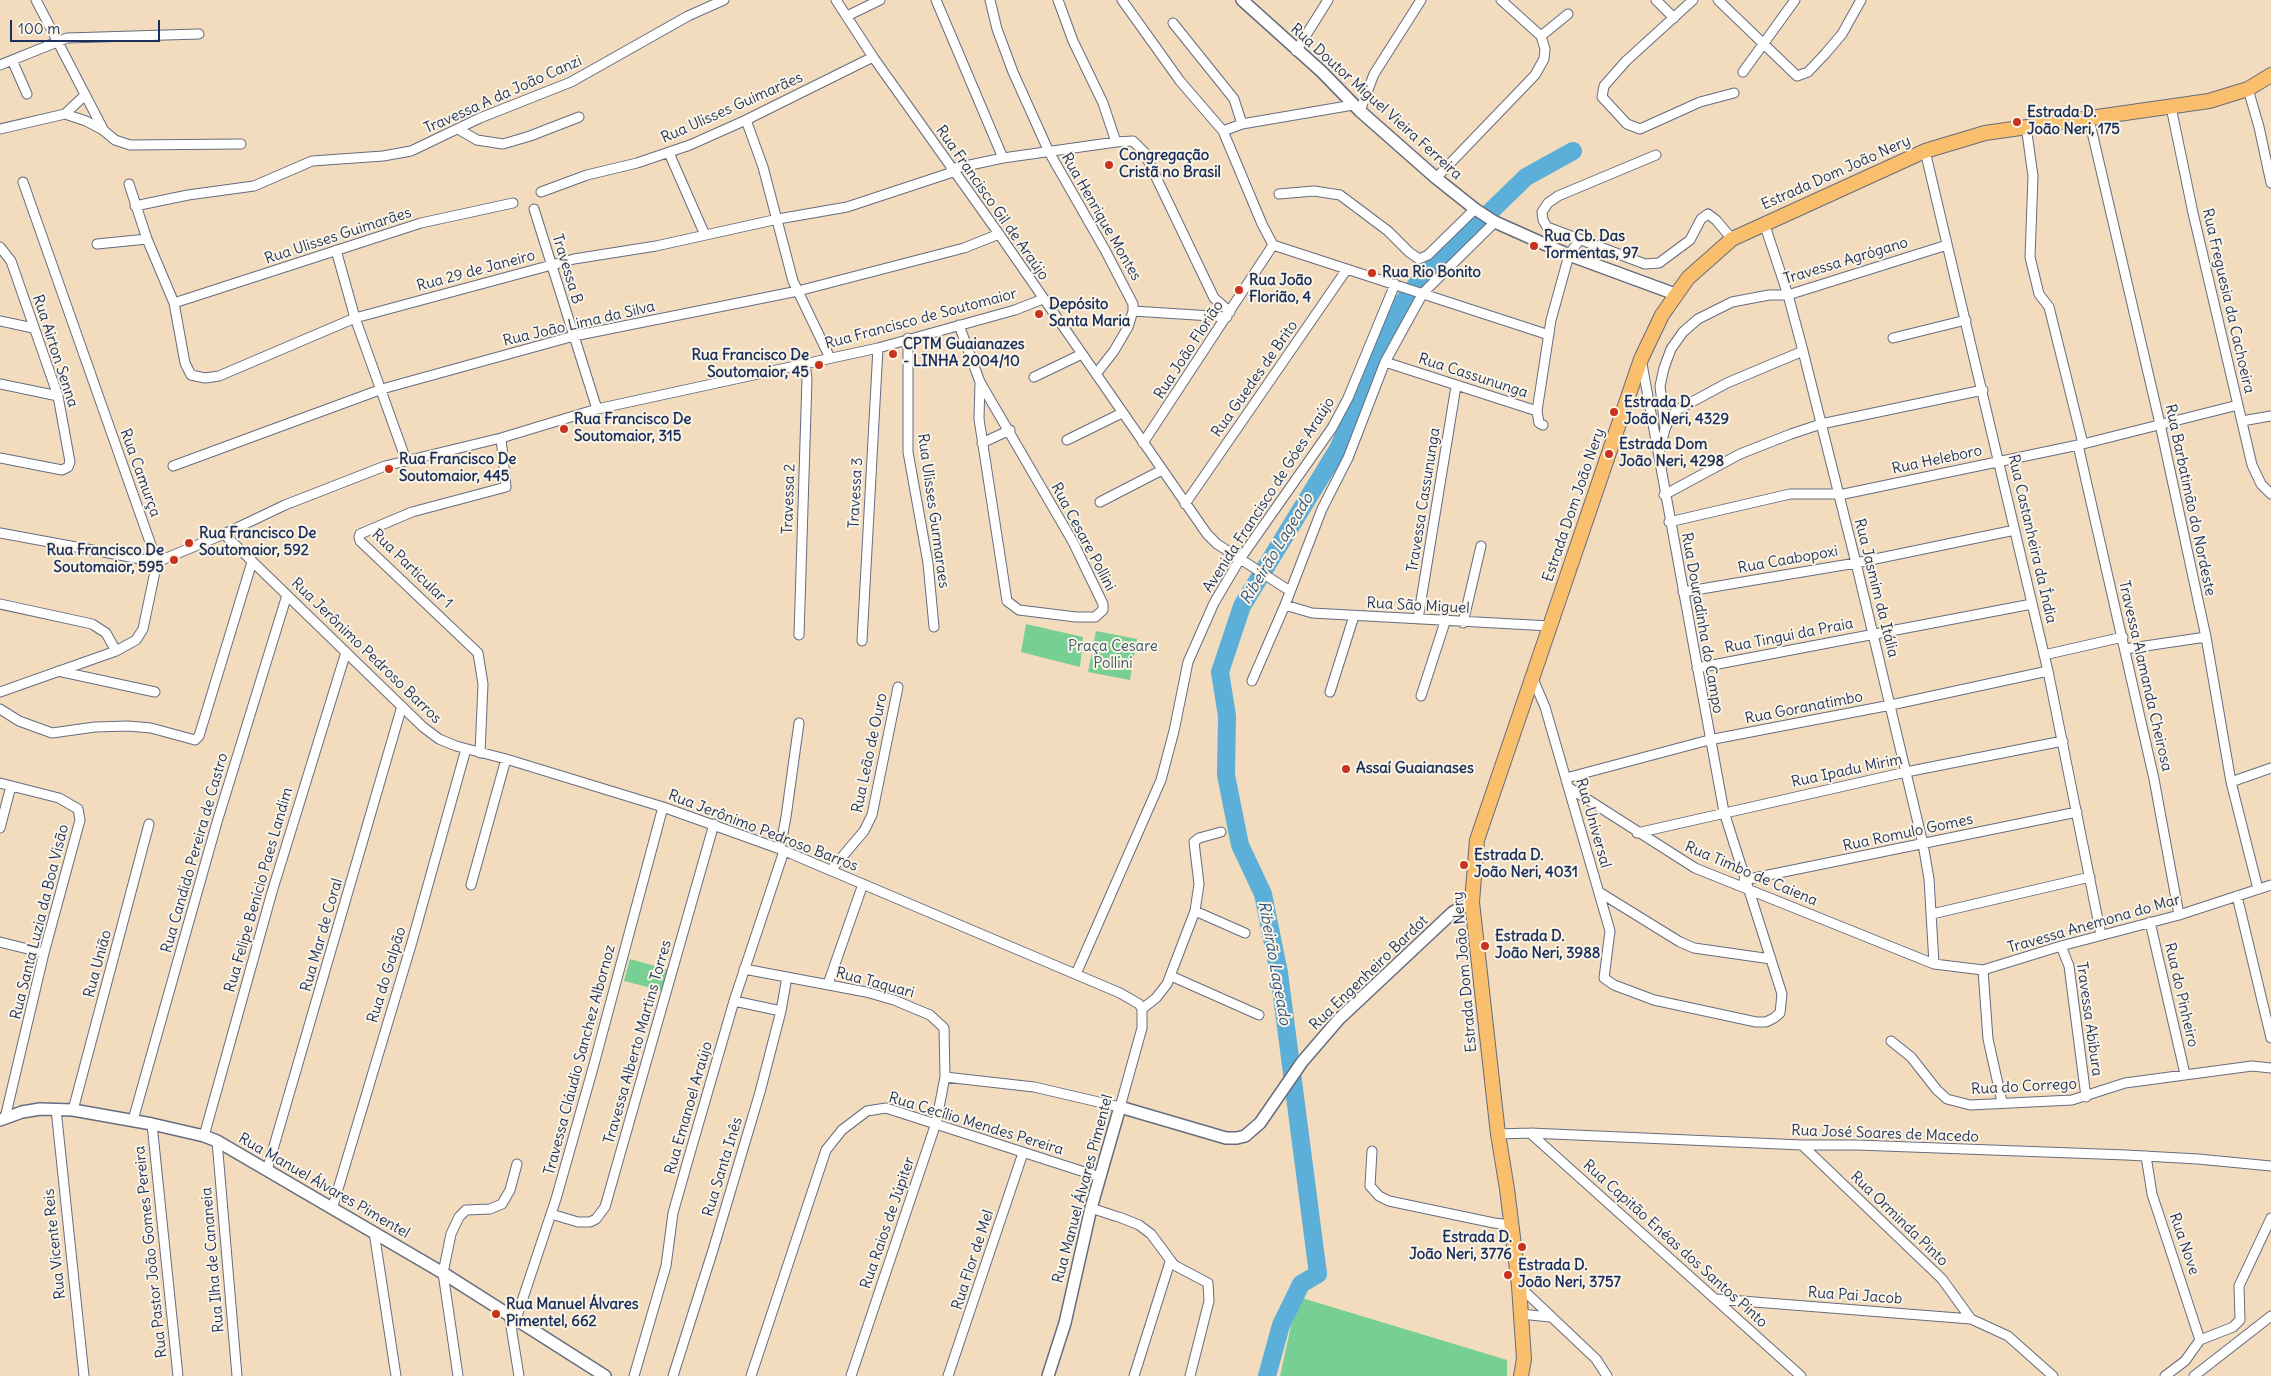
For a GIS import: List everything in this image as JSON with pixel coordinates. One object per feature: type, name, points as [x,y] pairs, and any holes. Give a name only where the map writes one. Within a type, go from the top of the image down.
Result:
[{"type":"main road","name":"Estrada Dom João Nery","points":[[1521,1376],[1524,1359],[1519,1286],[1507,1224],[1498,1190],[1501,1161],[1472,902],[1479,832],[1649,339],[1675,294],[1702,263],[1732,239],[1925,152],[1976,135],[2026,126],[2209,102],[2248,89],[2271,75]]},
{"type":"main road","name":"Estrada Dom João Nery","points":[[1507,1224],[1515,1359],[1521,1376]]},
{"type":"street","points":[[36,0],[103,130]]},
{"type":"street","name":"Travessa A da João Canzi","points":[[136,206],[180,196],[254,186],[312,161],[397,154],[426,145],[480,118],[571,82],[688,16],[724,0]]},
{"type":"street","name":"Rua Francisco Gil de Araújo","points":[[836,0],[873,57],[999,234],[1207,534],[1240,559],[1290,591]]},
{"type":"street","points":[[847,16],[880,0]]},
{"type":"street","points":[[936,0],[1004,158]]},
{"type":"street","name":"Rua Henrique Montes","points":[[990,0],[997,29],[1013,72],[1048,152],[1130,297],[1133,312]]},
{"type":"street","points":[[1058,0],[1073,41],[1103,103],[1116,142]]},
{"type":"street","points":[[1122,0],[1180,81],[1220,128],[1273,245],[1549,335]]},
{"type":"street","name":"Rua Doutor Miguel Vieira Ferreira","points":[[1242,0],[1296,51],[1322,72],[1356,108],[1436,178],[1494,222],[1569,255],[1675,294]]},
{"type":"street","points":[[1296,51],[1328,0]]},
{"type":"street","points":[[1220,128],[1356,108],[1374,74],[1421,0]]},
{"type":"street","points":[[1436,178],[1536,75],[1544,59],[1545,49],[1541,36],[1501,0]]},
{"type":"street","points":[[1656,0],[1674,18]]},
{"type":"street","points":[[1693,0],[1607,82],[1602,92],[1606,104],[1627,124],[1640,129],[1700,102],[1734,93]]},
{"type":"street","points":[[1718,0],[1793,74],[1802,76],[1842,34],[1861,0]]},
{"type":"street","points":[[1742,72],[1795,0]]},
{"type":"street","points":[[1541,36],[1568,14]]},
{"type":"street","points":[[1172,23],[1234,99],[1242,124]]},
{"type":"street","points":[[0,65],[67,38],[199,34]]},
{"type":"street","name":"Rua Ulisses Guimarães","points":[[541,192],[586,175],[669,152],[746,120],[873,57]]},
{"type":"street","points":[[12,60],[27,94]]},
{"type":"street","points":[[2248,89],[2271,183]]},
{"type":"street","points":[[0,129],[65,114],[84,96]]},
{"type":"street","name":"Rua Freguesia da Cachoeira","points":[[2172,107],[2252,465],[2260,484],[2271,494]]},
{"type":"street","points":[[65,114],[86,121],[103,130],[115,140],[130,146],[241,144]]},
{"type":"street","points":[[458,129],[477,140],[503,144],[530,136],[579,116]]},
{"type":"street","name":"Rua Barbatimão do Nordeste","points":[[2089,119],[2160,424],[2206,637],[2231,782],[2258,889]]},
{"type":"street","points":[[746,120],[778,219],[793,281],[830,358]]},
{"type":"street","name":"Travessa Alamanda Cheirosa","points":[[2026,126],[2033,176],[2030,257],[2039,294],[2049,307],[2154,779],[2179,915]]},
{"type":"street","name":"Rua 29 de Janeiro","points":[[174,302],[185,363],[192,375],[205,378],[219,376],[355,318],[550,265],[778,219],[848,208],[952,170],[1004,158],[1133,141],[1144,152],[1214,298],[1228,315]]},
{"type":"street","points":[[669,152],[705,235]]},
{"type":"street","name":"Rua Castanheira da Índia","points":[[1925,152],[2048,671],[2101,935]]},
{"type":"street","points":[[1656,155],[1558,196],[1548,203],[1542,212],[1543,220],[1547,227],[1652,265],[1659,263],[1690,240],[1701,220],[1708,214],[1716,220],[1732,239]]},
{"type":"street","name":"Rua Camurça","points":[[24,182],[157,562]]},
{"type":"street","points":[[129,184],[147,239],[174,302]]},
{"type":"street","points":[[1279,194],[1314,191],[1340,195],[1388,231],[1409,252],[1419,258],[1428,255],[1475,209]]},
{"type":"street","name":"Rua Ulisses Guimarães","points":[[174,302],[421,223],[513,203]]},
{"type":"street","name":"Travessa B","points":[[534,209],[550,265],[597,409]]},
{"type":"street","points":[[1252,681],[1285,605],[1322,509],[1348,458],[1385,362],[1419,292],[1494,222]]},
{"type":"street","name":"Rua Jasmim da Itália","points":[[1764,223],[1788,295],[1839,494],[1923,844],[1932,914],[1934,964]]},
{"type":"street","name":"Rua João Lima da Silva","points":[[173,466],[382,390],[574,336],[798,292],[964,248],[999,234]]},
{"type":"street","points":[[97,244],[147,239]]},
{"type":"street","points":[[1537,411],[1553,311],[1569,255],[1580,239]]},
{"type":"street","name":"Rua João Florião","points":[[1143,443],[1273,245]]},
{"type":"street","name":"Travessa Agrógano","points":[[1665,429],[1660,396],[1661,377],[1671,349],[1683,332],[1698,319],[1732,302],[1769,295],[1788,295],[1947,245]]},
{"type":"street","name":"Rua Airton Senna","points":[[0,247],[11,261],[58,396],[70,462],[68,467],[62,470],[0,458]]},
{"type":"street","points":[[336,250],[355,318],[406,460]]},
{"type":"street","name":"Rua Guedes de Brito","points":[[1185,504],[1348,269]]},
{"type":"street","name":"Avenida Francisco de Góes Araújo","points":[[1076,974],[1160,780],[1174,731],[1188,662],[1214,603],[1240,559],[1332,428],[1348,398],[1398,285]]},
{"type":"street","name":"Rua Francisco de Soutomaior","points":[[157,562],[328,488],[406,460],[501,438],[597,409],[878,348],[908,338],[1015,310],[1043,299]]},
{"type":"street","points":[[1096,374],[1114,351],[1128,327],[1133,312],[1228,315]]},
{"type":"street","points":[[0,320],[33,328]]},
{"type":"street","points":[[1893,338],[1966,320]]},
{"type":"street","name":"Rua Cesare Pollini","points":[[960,325],[980,382],[1010,430],[1073,542],[1103,604],[1103,610],[1095,617],[1076,618],[1019,610],[1006,601],[979,419],[980,382]]},
{"type":"street","name":"Rua Ulisses Gurmaraes","points":[[908,338],[908,452],[928,563],[934,627]]},
{"type":"street","name":"Travessa 3","points":[[862,641],[878,348]]},
{"type":"street","points":[[1658,456],[1665,429],[1670,418],[1677,410],[1700,396],[1802,351]]},
{"type":"street","points":[[1034,377],[1082,354]]},
{"type":"street","name":"Rua Douradinha do Campo","points":[[1604,978],[1614,985],[1654,1000],[1756,1022],[1766,1022],[1780,1013],[1782,1004],[1782,994],[1744,880],[1724,812],[1664,495],[1641,359]]},
{"type":"street","name":"Rua Cassununga","points":[[1385,362],[1537,411],[1537,418],[1543,426]]},
{"type":"street","name":"Travessa 2","points":[[799,634],[807,379],[805,364]]},
{"type":"street","points":[[0,384],[58,396]]},
{"type":"street","name":"Travessa Cassununga","points":[[1418,620],[1456,386]]},
{"type":"street","points":[[1664,495],[1740,454],[1821,424],[1982,390]]},
{"type":"street","name":"Rua Heleboro","points":[[1669,522],[1790,494],[1839,494],[2080,444],[2238,405]]},
{"type":"street","points":[[1067,440],[1122,412]]},
{"type":"street","points":[[2242,421],[2271,416]]},
{"type":"street","points":[[982,443],[1010,430]]},
{"type":"street","name":"Rua Particular 1","points":[[480,753],[483,684],[478,653],[358,537],[412,512],[506,487],[501,438]]},
{"type":"street","points":[[1100,502],[1162,470]]},
{"type":"street","name":"Rua Caabopoxi","points":[[1683,592],[1856,563],[2015,530]]},
{"type":"street","points":[[0,533],[157,562],[143,629],[136,640],[116,651],[1,690]]},
{"type":"street","name":"Rua Jerônimo Pedroso Barros","points":[[224,534],[423,727],[440,739],[466,749],[506,759],[663,807],[782,850],[1120,993],[1132,999],[1142,1009]]},
{"type":"street","points":[[1463,622],[1481,546]]},
{"type":"street","points":[[0,708],[19,721],[52,733],[102,726],[151,728],[193,740],[199,736],[252,562]]},
{"type":"street","name":"Rua Candido Pereira de Castro","points":[[133,1120],[217,822],[287,595]]},
{"type":"street","points":[[0,604],[92,624],[106,633],[116,651]]},
{"type":"street","name":"Rua Tingui da Praia","points":[[1697,668],[2032,604]]},
{"type":"street","name":"Rua São Miguel","points":[[1285,605],[1312,613],[1445,622],[1550,626]]},
{"type":"street","points":[[1330,692],[1354,616]]},
{"type":"street","points":[[1422,696],[1445,622]]},
{"type":"street","points":[[2044,655],[2123,637]]},
{"type":"street","points":[[2125,649],[2206,637]]},
{"type":"street","name":"Rua Felipe Benício Paes Landim","points":[[204,1136],[275,883],[346,652]]},
{"type":"street","points":[[57,671],[155,692]]},
{"type":"street","name":"Rua Goranatimbo","points":[[1566,778],[1709,740],[1890,705],[2048,671]]},
{"type":"street","name":"Rua Universal","points":[[1533,679],[1545,707],[1610,931],[1604,978]]},
{"type":"street","name":"Rua Leão de Ouro","points":[[831,870],[864,831],[872,815],[898,687]]},
{"type":"street","name":"Rua Mar de Coral","points":[[267,1170],[402,706]]},
{"type":"street","name":"Rua Emanoel Araújo","points":[[634,1376],[666,1266],[673,1213],[734,1001],[782,850],[799,723]]},
{"type":"street","name":"Rua Ipadu Mirim","points":[[1637,833],[1906,772],[2063,741]]},
{"type":"street","name":"Rua do Galpão","points":[[332,1209],[412,942],[466,749]]},
{"type":"street","points":[[471,885],[506,759]]},
{"type":"street","points":[[2231,782],[2271,768]]},
{"type":"street","points":[[0,783],[11,786],[0,828]]},
{"type":"street","name":"Rua Santa Luzia da Boa Visão","points":[[3,1119],[44,953],[80,820],[78,809],[72,804],[59,798],[11,786]]},
{"type":"street","name":"Rua Timbo de Caiena","points":[[1568,788],[1681,861],[1748,890],[1934,964]]},
{"type":"street","name":"Travessa Cláudio Sanchez Albornoz","points":[[513,1317],[551,1214],[593,1068],[663,807]]},
{"type":"street","name":"Rua Romulo Gomes","points":[[1744,880],[2077,812]]},
{"type":"street","name":"Rua União","points":[[73,1110],[149,824]]},
{"type":"street","name":"Travessa Alberto Martins Torres","points":[[551,1214],[578,1222],[590,1222],[596,1219],[605,1207],[714,824]]},
{"type":"street","points":[[1142,1009],[1163,990],[1172,976],[1195,911],[1199,884],[1194,842],[1198,838],[1221,832]]},
{"type":"street","points":[[1932,914],[2090,877]]},
{"type":"street","points":[[828,984],[863,884]]},
{"type":"street","name":"Travessa Anemona do Mar","points":[[1934,964],[1983,970],[2061,946],[2179,915],[2271,885]]},
{"type":"street","points":[[1599,892],[1680,942],[1694,948],[1771,960]]},
{"type":"street","points":[[2237,896],[2271,1038]]},
{"type":"street","name":"Rua Engenheiro Bardot","points":[[1120,1107],[1226,1138],[1246,1136],[1260,1123],[1302,1062],[1339,1019],[1453,912],[1472,902]]},
{"type":"street","points":[[1195,911],[1245,932]]},
{"type":"street","name":"Rua do Pinheiro","points":[[2150,922],[2185,1074]]},
{"type":"street","points":[[0,942],[44,953]]},
{"type":"street","name":"Travessa Abibura","points":[[2061,946],[2069,966],[2086,1097]]},
{"type":"street","name":"Rua Taquari","points":[[744,969],[828,984],[894,1000],[935,1019],[944,1028],[946,1077]]},
{"type":"street","points":[[1983,970],[1988,1039],[2002,1102]]},
{"type":"street","points":[[1172,976],[1259,1015]]},
{"type":"street","name":"Rua Santa Inês","points":[[673,1376],[692,1321],[760,1092],[781,1012],[787,977]]},
{"type":"street","points":[[734,1001],[781,1012]]},
{"type":"street","name":"Rua Manuel Álvares Pimentel","points":[[1048,1376],[1065,1323],[1091,1208],[1142,1028],[1142,1009]]},
{"type":"street","name":"Rua do Corrego","points":[[1891,1041],[1911,1057],[1946,1099],[1970,1105],[2072,1100],[2125,1083],[2252,1066],[2271,1068]]},
{"type":"street","points":[[946,1077],[1034,1086],[1120,1107]]},
{"type":"street","name":"Rua Raios de Júpiter","points":[[851,1376],[936,1123],[946,1077]]},
{"type":"street","name":"Rua Cecílio Mendes Pereira","points":[[751,1376],[820,1164],[833,1140],[855,1118],[876,1108],[886,1108],[1100,1177]]},
{"type":"street","name":"Rua Manuel Álvares Pimentel","points":[[3,1119],[22,1112],[56,1109],[73,1110],[133,1120],[204,1136],[267,1170],[443,1273],[513,1317],[590,1371],[605,1376]]},
{"type":"street","name":"Rua Vicente Reis","points":[[56,1109],[84,1376]]},
{"type":"street","name":"Rua Pastor João Gomes Pereira","points":[[152,1124],[178,1376]]},
{"type":"street","name":"Rua José Soares de Macedo","points":[[1498,1134],[1530,1133],[1802,1145],[1857,1145],[2146,1156],[2271,1166]]},
{"type":"street","name":"Rua Capitão Enéas dos Santos Pinto","points":[[1530,1133],[1802,1376]]},
{"type":"street","name":"Rua Ilha de Cananeia","points":[[217,1142],[237,1376]]},
{"type":"street","name":"Rua Orminda Pinto","points":[[1802,1145],[1942,1279],[1971,1319]]},
{"type":"street","points":[[1372,1151],[1370,1186],[1379,1196],[1389,1201],[1507,1224]]},
{"type":"street","name":"Rua Flor de Mel","points":[[948,1376],[1023,1153]]},
{"type":"street","name":"Rua Nove","points":[[2146,1156],[2152,1194],[2192,1308],[2200,1340]]},
{"type":"street","points":[[458,1376],[443,1273],[452,1234],[459,1217],[466,1210],[490,1209],[502,1204],[510,1190],[517,1164]]},
{"type":"street","points":[[1091,1208],[1139,1225],[1151,1234],[1170,1262],[1206,1280],[1210,1286],[1209,1301],[1190,1376]]},
{"type":"street","points":[[2165,1376],[2185,1361],[2200,1340],[2233,1327],[2240,1320],[2239,1286],[2271,1218]]},
{"type":"street","points":[[374,1232],[396,1376]]},
{"type":"street","points":[[1134,1376],[1170,1262]]},
{"type":"street","points":[[1519,1286],[1596,1359],[1607,1376]]},
{"type":"street","name":"Rua Pai Jacob","points":[[1716,1299],[1971,1319],[1991,1326],[2026,1349],[2053,1376]]},
{"type":"street","points":[[1521,1314],[1550,1317]]},
{"type":"street","points":[[2194,1376],[2271,1316]]},
{"type":"street","points":[[513,1317],[519,1376]]},
{"type":"green space","points":[[1026,624],[1083,637],[1080,667],[1021,652]]},
{"type":"green space","name":"Praça Cesare Pollini","points":[[1096,631],[1137,639],[1130,680],[1088,672]]},
{"type":"green space","points":[[630,959],[669,970],[663,991],[624,981]]},
{"type":"green space","points":[[1302,1298],[1507,1360],[1507,1376],[1280,1376],[1291,1326]]},
{"type":"waterway","name":"Ribeirão Lageado","points":[[1267,1376],[1281,1325],[1301,1284],[1318,1274],[1279,973],[1263,894],[1240,845],[1226,775],[1227,716],[1220,672],[1242,606],[1338,449],[1399,307],[1420,280],[1526,177],[1573,151]]},
{"type":"place","name":"Estrada D. João Neri, 175","points":[[2017,122]]},
{"type":"place","name":"Congregação Cristã no Brasil","points":[[1109,165]]},
{"type":"place","name":"Rua Cb. Das Tormentas, 97","points":[[1534,246]]},
{"type":"place","name":"Rua Rio Bonito","points":[[1372,273]]},
{"type":"place","name":"Rua João Florião, 4","points":[[1239,290]]},
{"type":"place","name":"Depósito Santa Maria","points":[[1039,314]]},
{"type":"place","name":"CPTM Guaianazes - LINHA 2004/10","points":[[893,354]]},
{"type":"place","name":"Rua Francisco De Soutomaior, 45","points":[[819,365]]},
{"type":"place","name":"Estrada D. João Neri, 4329","points":[[1614,412]]},
{"type":"place","name":"Rua Francisco De Soutomaior, 315","points":[[564,429]]},
{"type":"place","name":"Estrada Dom João Neri, 4298","points":[[1609,454]]},
{"type":"place","name":"Rua Francisco De Soutomaior, 445","points":[[389,469]]},
{"type":"place","name":"Rua Francisco De Soutomaior, 592","points":[[189,543]]},
{"type":"place","name":"Rua Francisco De Soutomaior, 595","points":[[174,560]]},
{"type":"place","name":"Assaí Guaianases","points":[[1346,769]]},
{"type":"place","name":"Estrada D. João Neri, 4031","points":[[1464,865]]},
{"type":"place","name":"Estrada D. João Neri, 3988","points":[[1485,946]]},
{"type":"place","name":"Estrada D. João Neri, 3776","points":[[1522,1247]]},
{"type":"place","name":"Estrada D. João Neri, 3757","points":[[1508,1275]]},
{"type":"place","name":"Rua Manuel Álvares Pimentel, 662","points":[[496,1314]]}]
